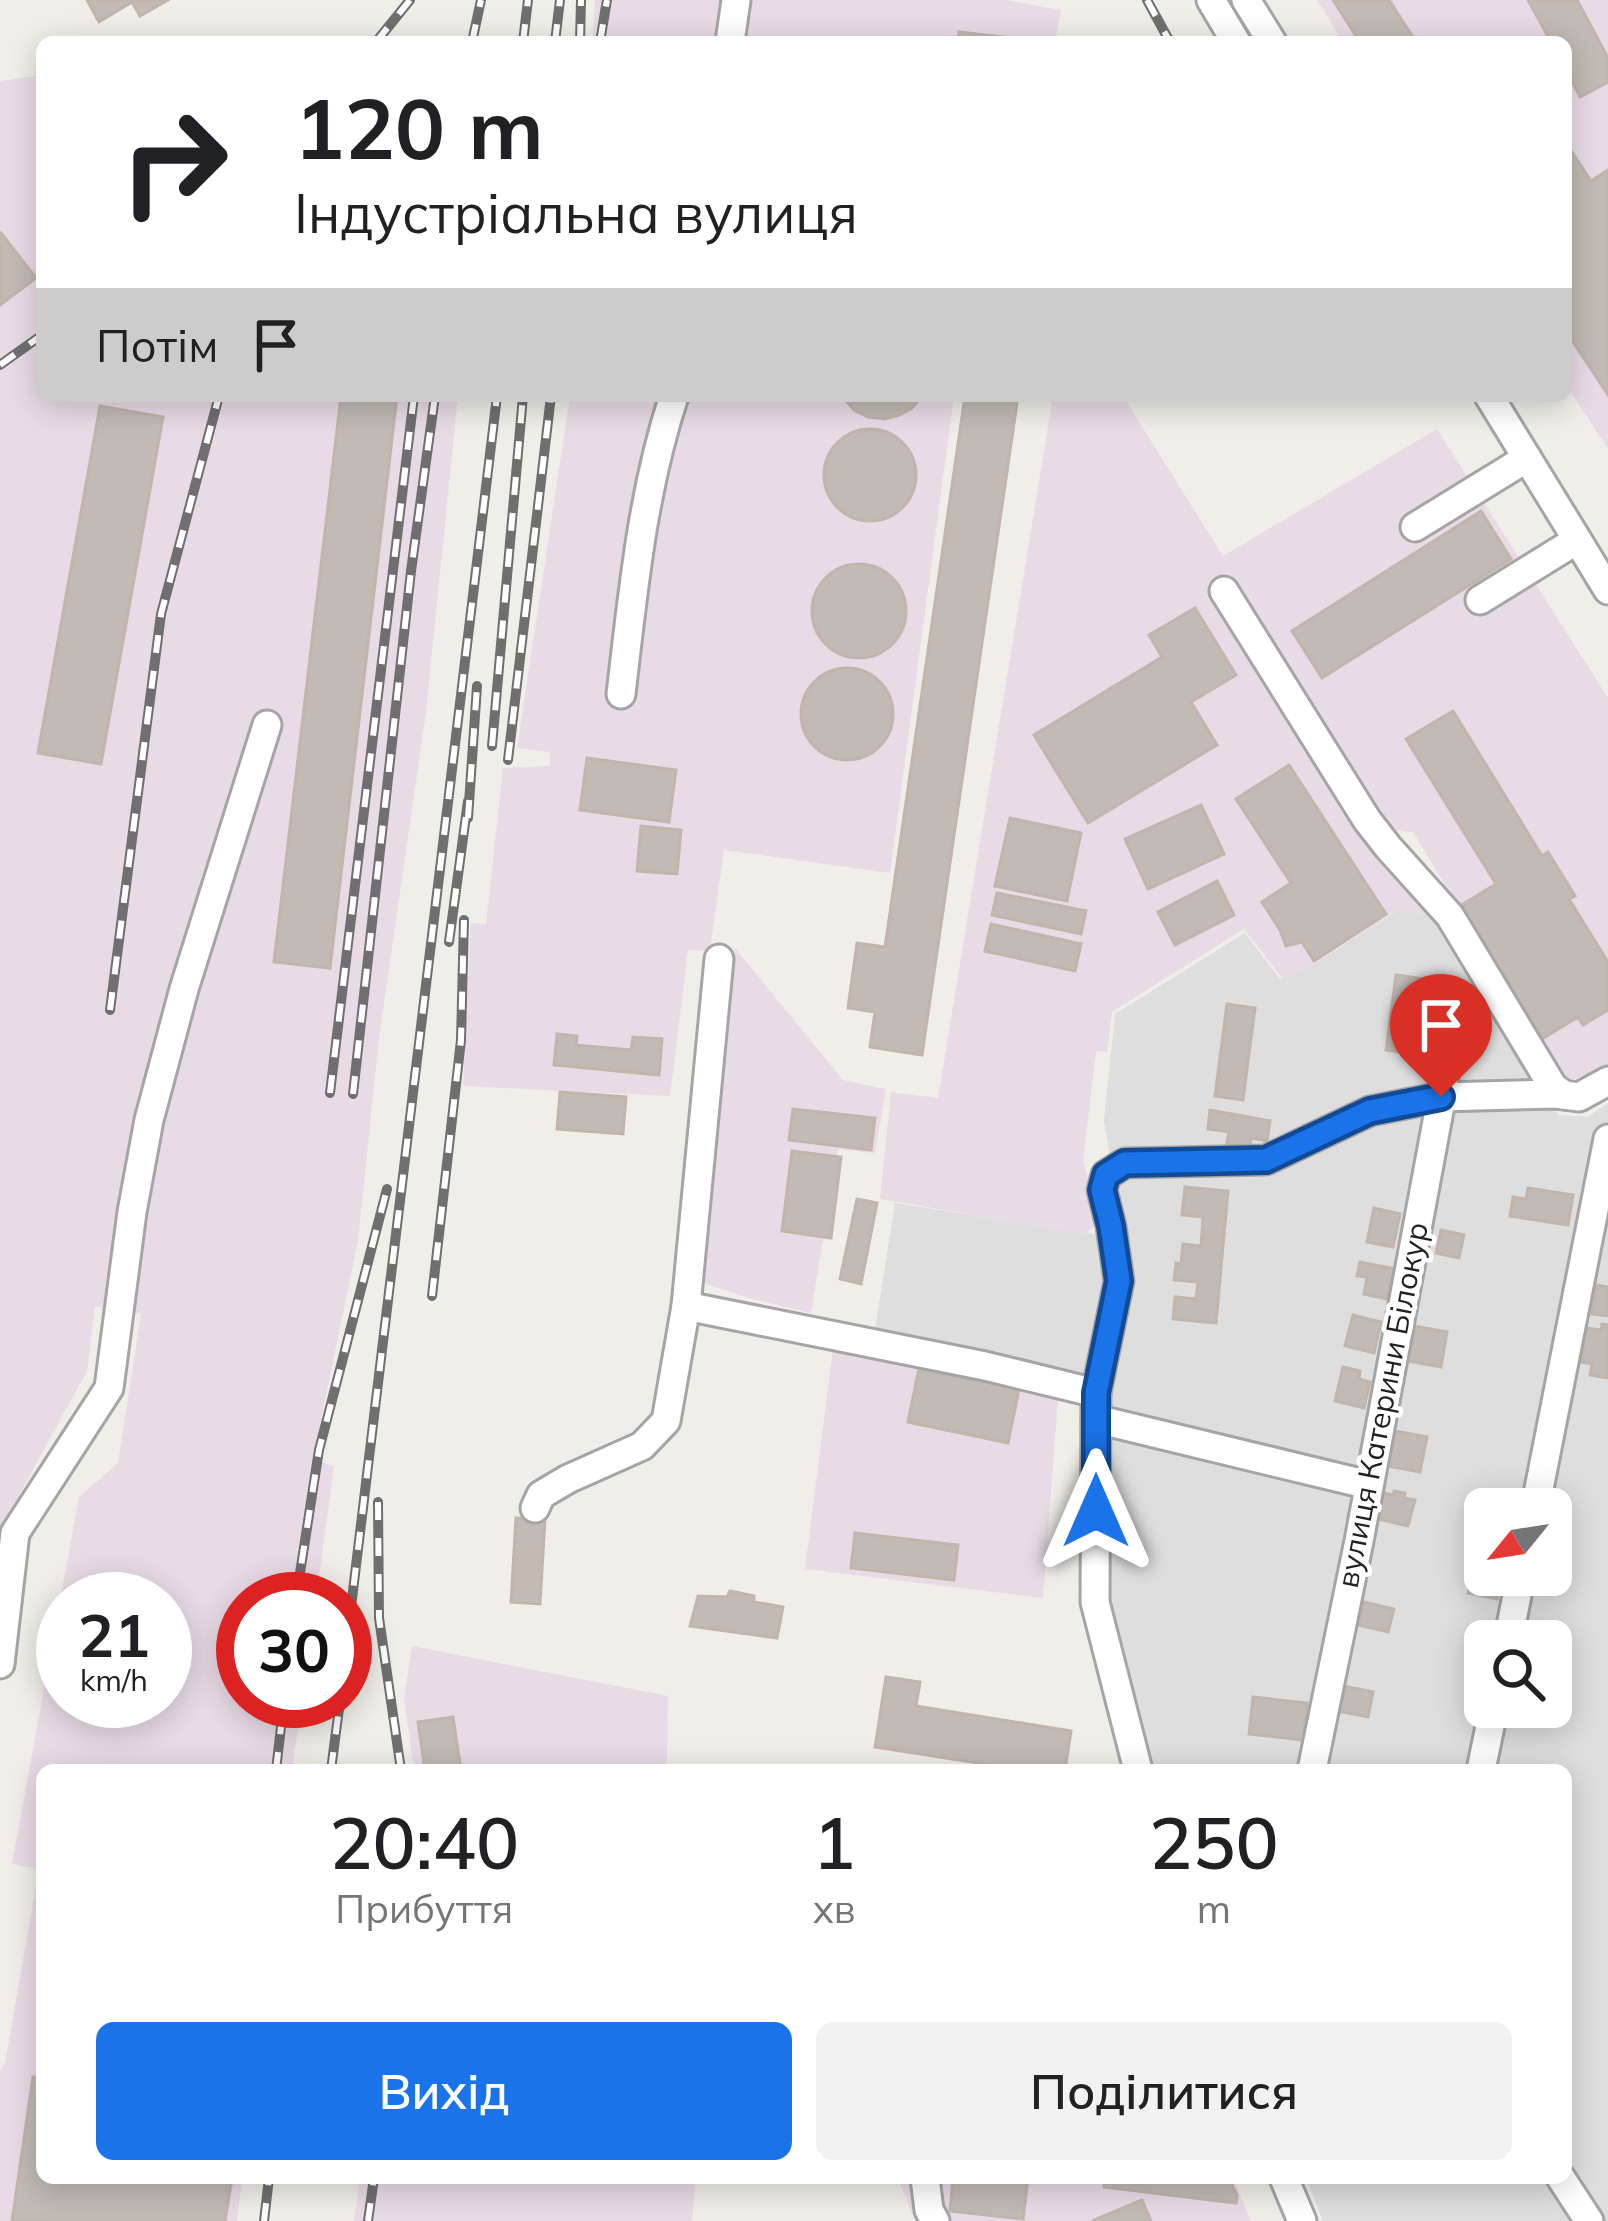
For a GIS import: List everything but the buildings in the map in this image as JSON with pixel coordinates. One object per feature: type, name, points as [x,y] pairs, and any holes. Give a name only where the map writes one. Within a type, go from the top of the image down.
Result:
[{"type":"street","points":[[731,36],[736,0]]},
{"type":"street","points":[[1211,0],[1232,36]]},
{"type":"street","points":[[1246,0],[1268,36]]},
{"type":"street","points":[[621,694],[640,532],[672,402]]},
{"type":"street","points":[[1493,402],[1608,590]]},
{"type":"street","points":[[1415,527],[1527,458]]},
{"type":"street","points":[[1480,601],[1577,540]]},
{"type":"street","points":[[1224,591],[1366,820],[1450,916],[1553,1087],[1564,1095]]},
{"type":"street","points":[[0,1664],[15,1533],[109,1388],[149,1120],[184,988],[267,725]]},
{"type":"street","points":[[535,1508],[541,1495],[642,1446],[665,1421],[686,1306],[719,959]]},
{"type":"street","name":"вулиця Катерини Білокур","points":[[1313,1764],[1449,1039]]},
{"type":"street","points":[[1136,1764],[1095,1603],[1096,1406],[1119,1281],[1102,1190],[1106,1175],[1125,1163],[1266,1160],[1370,1111],[1441,1097],[1579,1097],[1608,1081]]},
{"type":"street","points":[[1539,1488],[1608,1139]]},
{"type":"street","points":[[686,1306],[986,1366],[1096,1406],[1369,1485]]},
{"type":"street","points":[[1482,1764],[1490,1728]]},
{"type":"street","points":[[927,2184],[934,2221]]},
{"type":"street","points":[[1287,2184],[1302,2221]]},
{"type":"street","points":[[1567,2184],[1594,2213]]},
{"type":"shaded area","points":[[595,0],[1006,0],[1061,10],[1056,36],[592,36]]},
{"type":"shaded area","points":[[1317,0],[1608,0],[1608,449],[1572,394],[1572,36],[1339,36]]},
{"type":"shaded area","points":[[36,76],[36,402],[457,402],[426,712],[379,1038],[358,1241],[313,1458],[334,1467],[320,1572],[216,1572],[216,1728],[298,1728],[293,1764],[36,1764],[36,1868],[12,1864],[37,1728],[192,1728],[192,1572],[65,1572],[79,1497],[118,1463],[141,1314],[95,1306],[87,1371],[0,1530],[0,81]]},
{"type":"shaded area","points":[[569,402],[953,402],[890,873],[724,850],[710,951],[688,950],[670,1096],[463,1086],[471,923],[486,924],[503,768],[550,766],[550,752],[517,748]]},
{"type":"shaded area","points":[[1052,402],[1127,402],[1223,556],[1437,429],[1608,698],[1608,1067],[1589,1077],[1563,1080],[1413,832],[1396,830],[1437,916],[1397,910],[1316,963],[1282,978],[1244,929],[1112,1012],[1107,1052],[1096,1051],[1083,1161],[1100,1220],[1086,1234],[880,1199],[891,1092],[938,1098]]},
{"type":"shaded area","points":[[1398,910],[1437,916],[1558,1115],[1588,1117],[1608,1103],[1608,2221],[1323,2221],[1308,2184],[1572,2184],[1572,1764],[1150,1764],[1107,1604],[1110,1387],[874,1336],[895,1203],[1124,1239],[1104,1121],[1115,1014],[1245,933],[1280,979],[1316,963]]},
{"type":"shaded area","points":[[735,948],[843,1080],[886,1089],[875,1153],[838,1149],[811,1313],[697,1281],[694,1254]]},
{"type":"shaded area","points":[[833,1348],[1053,1392],[1058,1399],[1043,1598],[805,1569]]},
{"type":"shaded area","points":[[412,1646],[668,1696],[667,1764],[413,1764],[404,1698]]},
{"type":"shaded area","points":[[36,1886],[36,2184],[241,2184],[237,2221],[0,2221],[0,2070]]},
{"type":"shaded area","points":[[359,2184],[695,2184],[692,2221],[354,2221]]},
{"type":"shaded area","points":[[900,2184],[1236,2184],[1251,2221],[915,2221]]},
{"type":"railway","points":[[381,36],[410,0]]},
{"type":"railway","points":[[473,36],[481,0]]},
{"type":"railway","points":[[524,36],[528,0]]},
{"type":"railway","points":[[556,36],[560,0]]},
{"type":"railway","points":[[580,36],[581,0]]},
{"type":"railway","points":[[601,36],[607,0]]},
{"type":"railway","points":[[1147,0],[1167,36]]},
{"type":"railway","points":[[0,365],[36,339]]},
{"type":"railway","points":[[110,1010],[161,614],[217,402]]},
{"type":"railway","points":[[330,1093],[413,402]]},
{"type":"railway","points":[[353,1094],[434,402]]},
{"type":"railway","points":[[355,1572],[496,402]]},
{"type":"railway","points":[[492,746],[522,402]]},
{"type":"railway","points":[[508,760],[550,402]]},
{"type":"railway","points":[[468,818],[477,686]]},
{"type":"railway","points":[[449,942],[468,801]]},
{"type":"railway","points":[[432,1296],[461,1040],[464,920]]},
{"type":"railway","points":[[300,1572],[319,1450],[387,1189]]},
{"type":"railway","points":[[378,1502],[379,1618],[400,1764]]},
{"type":"railway","points":[[277,1764],[281,1728]]},
{"type":"railway","points":[[332,1764],[336,1728]]},
{"type":"railway","points":[[264,2221],[268,2184]]},
{"type":"railway","points":[[368,2221],[373,2184]]},
{"type":"route","points":[[1096,1511],[1096,1393],[1119,1281],[1102,1190],[1106,1175],[1125,1163],[1266,1160],[1370,1111],[1441,1097]]}]
